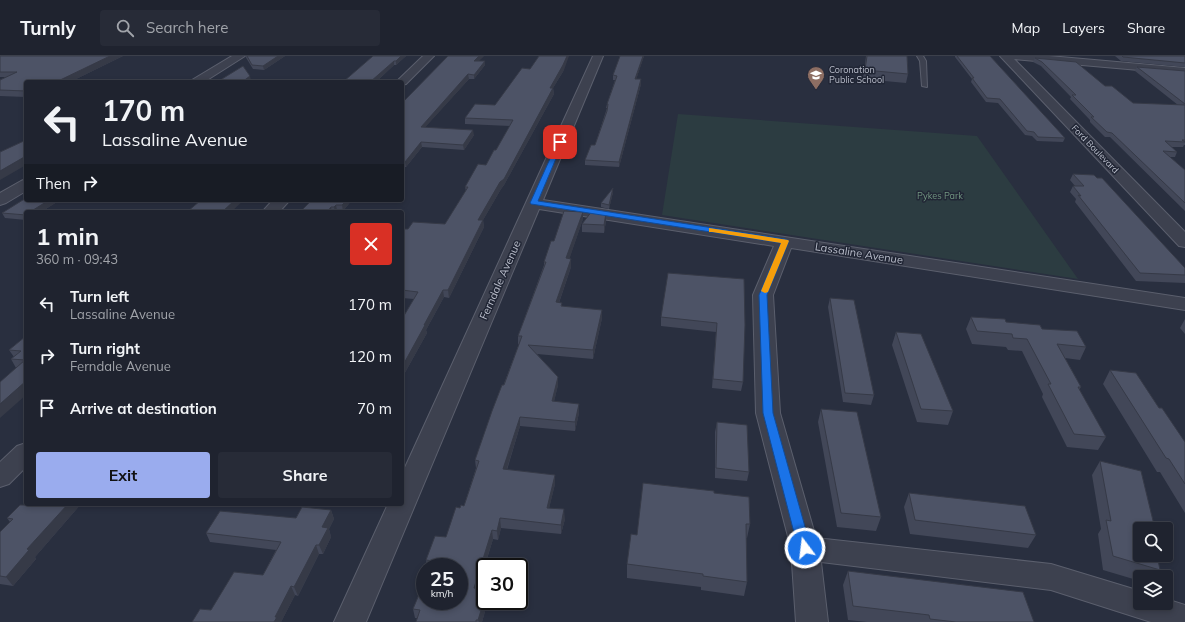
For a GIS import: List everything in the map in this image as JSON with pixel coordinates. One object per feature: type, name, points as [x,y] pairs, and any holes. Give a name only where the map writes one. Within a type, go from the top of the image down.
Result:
[{"type":"street","points":[[199,80],[240,56]]},
{"type":"street","points":[[404,80],[429,56]]},
{"type":"street","name":"Ferndale Avenue","points":[[404,499],[598,56]]},
{"type":"street","name":"Ford Boulevard","points":[[1006,56],[1185,242]]},
{"type":"street","points":[[1012,56],[1184,72]]},
{"type":"street","points":[[1166,60],[1184,72]]},
{"type":"street","points":[[0,200],[24,185]]},
{"type":"street","points":[[272,210],[280,202]]},
{"type":"street","name":"Lassaline Avenue","points":[[534,203],[1185,304]]},
{"type":"street","points":[[785,241],[763,295],[768,413],[805,548],[812,622]]},
{"type":"street","points":[[0,477],[24,454]]},
{"type":"street","name":"Ferndale Avenue","points":[[350,622],[401,506]]},
{"type":"street","points":[[805,548],[1051,577],[1185,619]]},
{"type":"lane","points":[[920,56],[924,61],[925,86]]},
{"type":"green space","name":"Pykes Park","points":[[678,114],[977,136],[1078,279],[662,215]]},
{"type":"building","points":[[0,56],[110,56],[60,80],[24,80],[24,91],[0,90],[0,80],[17,72],[0,72]]},
{"type":"building","points":[[247,56],[278,56],[263,66],[252,65]]},
{"type":"building","points":[[373,56],[401,56],[372,80],[345,80]]},
{"type":"building","points":[[448,56],[479,56],[474,61],[485,61],[474,75],[468,74],[421,127],[473,130],[463,145],[421,142],[404,162],[404,101]]},
{"type":"building","points":[[539,56],[567,56],[550,88],[553,88],[504,179],[500,182],[478,220],[483,220],[448,290],[443,290],[404,363],[404,316],[418,292],[404,290],[404,229],[408,229],[413,222],[445,224],[468,187],[465,187],[478,164],[486,165],[513,120],[465,118],[475,104],[495,105],[522,68],[530,69]]},
{"type":"building","points":[[620,56],[643,56],[635,79],[641,79],[619,162],[585,160],[591,145],[595,145],[607,111],[607,104],[617,76],[613,75]]},
{"type":"building","points":[[867,56],[907,56],[908,74],[865,70]]},
{"type":"building","points":[[957,56],[990,56],[1065,138],[1038,137],[1034,132],[1027,131],[1000,99],[987,98]]},
{"type":"building","points":[[1122,56],[1185,56],[1185,63],[1123,57]]},
{"type":"building","points":[[1035,58],[1076,62],[1105,86],[1112,86],[1133,103],[1185,105],[1185,140],[1182,140],[1185,142],[1165,141],[1177,152],[1163,151],[1185,170],[1185,203],[1112,133],[1107,132],[1091,117],[1094,117],[1072,95],[1076,95],[1042,62]]},
{"type":"building","points":[[243,66],[250,76],[245,80],[220,80]]},
{"type":"building","points":[[1137,67],[1185,71],[1185,104]]},
{"type":"building","points":[[24,141],[24,157],[0,171],[0,152]]},
{"type":"building","points":[[1073,174],[1094,175],[1097,178],[1102,178],[1185,268],[1185,275],[1140,273],[1078,195],[1081,196],[1073,186],[1084,186]]},
{"type":"building","points":[[613,188],[609,205],[601,203]]},
{"type":"building","points":[[24,199],[24,202],[46,202],[33,210],[24,210],[24,215],[2,213]]},
{"type":"building","points":[[199,202],[233,202],[224,210],[189,210]]},
{"type":"building","points":[[310,202],[345,202],[342,205],[331,207],[329,210],[302,210]]},
{"type":"building","points":[[564,211],[583,212],[566,258],[571,259],[556,302],[562,303],[561,306],[602,310],[593,350],[528,345],[558,377],[552,401],[579,404],[575,422],[520,417],[503,469],[555,475],[547,508],[564,509],[561,525],[500,518],[497,531],[492,530],[483,558],[476,558],[476,582],[474,588],[476,588],[476,610],[481,610],[478,620],[476,620],[476,622],[416,622],[420,610],[468,610],[468,558],[427,558],[435,536],[446,537],[456,507],[460,508],[461,505],[464,506],[479,461],[475,460],[492,411],[502,385],[504,385],[522,336],[518,336],[546,262],[544,262],[551,241],[554,241]]},
{"type":"building","points":[[592,211],[606,213],[604,225],[582,224]]},
{"type":"building","points":[[668,273],[744,279],[745,325],[743,382],[713,379],[717,323],[661,317]]},
{"type":"building","points":[[830,298],[854,300],[874,395],[845,393]]},
{"type":"building","points":[[971,317],[1005,319],[1006,322],[1040,325],[1042,329],[1077,331],[1086,347],[1057,344],[1081,387],[1078,387],[1106,437],[1074,434],[1048,384],[1051,384],[1027,339],[1013,338],[1012,334],[977,331]]},
{"type":"building","points":[[896,332],[921,334],[953,411],[921,409]]},
{"type":"building","points":[[24,338],[24,360],[11,359],[21,351],[9,350]]},
{"type":"building","points":[[24,361],[24,383],[0,404],[0,382]]},
{"type":"building","points":[[1110,370],[1136,373],[1159,408],[1162,408],[1185,442],[1185,484],[1169,459],[1166,458]]},
{"type":"building","points":[[821,409],[857,412],[881,517],[841,513]]},
{"type":"building","points":[[717,422],[747,425],[749,472],[716,468]]},
{"type":"building","points":[[1100,461],[1141,471],[1153,522],[1133,522],[1133,562],[1113,556],[1106,520],[1111,521]]},
{"type":"building","points":[[643,483],[714,491],[714,493],[749,497],[750,524],[746,524],[747,582],[703,576],[703,574],[627,564],[631,534],[637,535]]},
{"type":"building","points":[[909,493],[1025,506],[1036,535],[915,520]]},
{"type":"building","points":[[20,505],[66,506],[27,549],[29,550],[6,577],[0,576],[0,532],[13,519],[7,518]]},
{"type":"building","points":[[302,507],[331,510],[322,527],[328,528],[319,545],[316,545],[294,587],[291,586],[275,617],[277,617],[274,622],[192,622],[200,609],[211,610],[234,572],[263,575],[281,542],[206,533],[220,511],[296,518]]},
{"type":"building","points":[[1133,562],[1158,562],[1160,570]]},
{"type":"building","points":[[848,571],[1023,592],[1034,622],[956,622],[930,619],[929,615],[853,606]]},
{"type":"building","points":[[416,602],[416,609],[413,609]]},
{"type":"slow traffic","points":[[712,230],[785,241],[765,291]]},
{"type":"place","name":"Coronation Public School","points":[[816,90]]},
{"type":"route","points":[[560,142],[534,203],[785,241],[763,295],[768,413],[805,548]]}]
